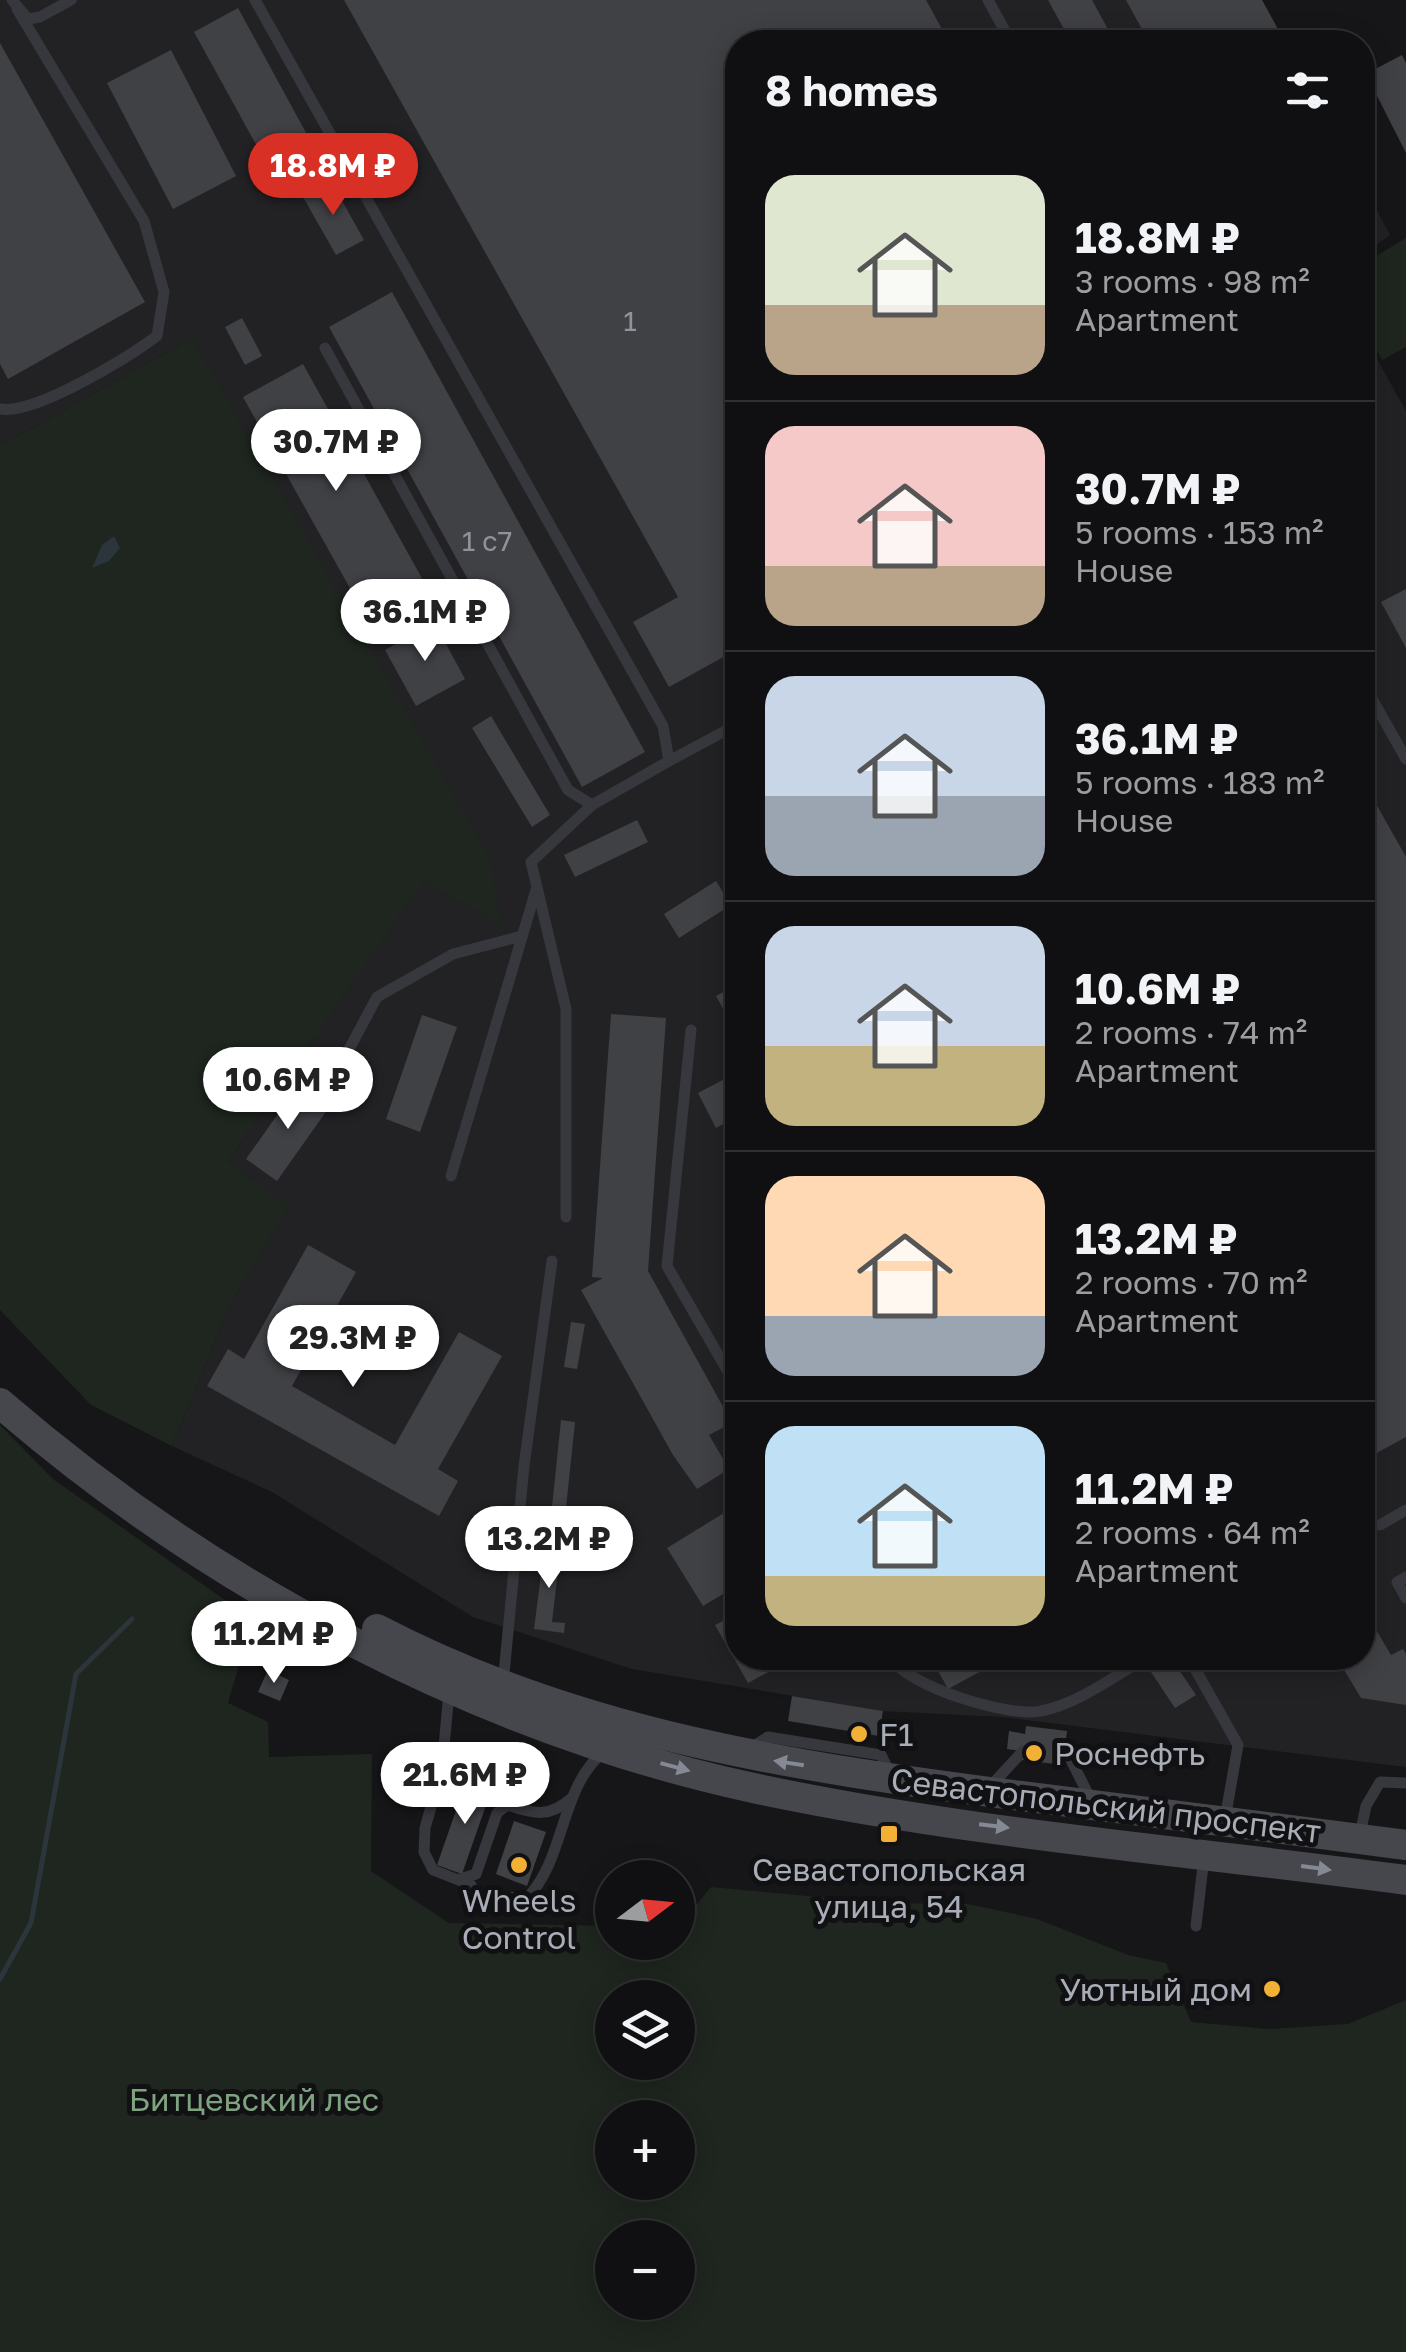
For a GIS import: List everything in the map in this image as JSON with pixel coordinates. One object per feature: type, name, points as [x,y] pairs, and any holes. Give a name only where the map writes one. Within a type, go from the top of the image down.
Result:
[{"type":"main road","name":"Севастопольский проспект","points":[[0,1383],[68,1441],[227,1551],[404,1643],[503,1684],[630,1729],[740,1755],[895,1780],[1406,1845]]},
{"type":"main road","name":"Севастопольский проспект","points":[[0,1403],[58,1453],[218,1566],[450,1692],[606,1749],[756,1788],[891,1813],[1406,1880]]},
{"type":"lane","points":[[14,5],[28,19],[40,17],[71,0]]},
{"type":"lane","points":[[254,0],[663,726],[669,761]]},
{"type":"lane","points":[[988,0],[1005,30]]},
{"type":"lane","points":[[0,409],[65,390],[131,355],[157,336],[164,292],[144,221],[14,5]]},
{"type":"lane","points":[[325,348],[568,790],[592,805]]},
{"type":"lane","points":[[1375,704],[1406,759]]},
{"type":"lane","points":[[566,1217],[566,1009],[531,862],[592,805],[725,731]]},
{"type":"lane","points":[[451,1176],[537,886]]},
{"type":"lane","points":[[332,1081],[377,998],[454,954],[522,936]]},
{"type":"lane","points":[[691,1030],[667,1266],[725,1366]]},
{"type":"lane","points":[[503,1684],[524,1466],[552,1262]]},
{"type":"lane","points":[[1380,1524],[1406,1510]]},
{"type":"lane","points":[[1406,1577],[1397,1582],[1406,1598]]},
{"type":"lane","points":[[898,1670],[963,1699],[1039,1712],[1083,1694],[1125,1670]]},
{"type":"lane","points":[[1196,1670],[1238,1745],[1224,1822]]},
{"type":"lane","points":[[450,1692],[446,1746],[425,1828],[424,1852],[433,1870],[471,1885]]},
{"type":"lane","points":[[1065,1748],[1096,1806]]},
{"type":"lane","points":[[504,1897],[528,1898],[544,1882],[573,1798],[591,1762],[606,1749]]},
{"type":"lane","points":[[985,1792],[1023,1751]]},
{"type":"lane","points":[[1358,1838],[1366,1806],[1380,1782],[1406,1783]]},
{"type":"lane","points":[[456,1879],[476,1874],[497,1813],[507,1806],[541,1815],[557,1812],[573,1798]]},
{"type":"lane","points":[[1196,1926],[1204,1853]]},
{"type":"shaded area","points":[[0,0],[1262,0],[1278,30],[725,30],[725,1670],[1375,1670],[1375,355],[1406,411],[1406,1767],[1002,1717],[883,1711],[632,1669],[473,1617],[272,1492],[172,1446],[231,1303],[288,1208],[228,1161],[424,880],[500,924],[192,338],[0,446]]},
{"type":"shaded area","points":[[1375,207],[1390,235],[1375,245]]},
{"type":"shaded area","points":[[114,536],[120,548],[109,561],[92,568],[102,545]]},
{"type":"green space","points":[[1406,238],[1406,347],[1382,360],[1375,347],[1375,257]]},
{"type":"green space","points":[[192,338],[491,861],[501,925],[424,881],[228,1161],[289,1207],[231,1303],[172,1446],[91,1405],[0,1310],[0,446]]},
{"type":"green space","name":"Битцевский лес","points":[[0,1425],[53,1479],[252,1619],[228,1703],[268,1722],[269,1757],[372,1754],[371,1871],[449,1923],[595,1926],[595,1960],[695,1960],[695,1906],[711,1887],[881,1903],[968,1904],[1037,1919],[1128,1955],[1166,1963],[1191,2022],[1268,2029],[1348,2024],[1406,2000],[1406,2352],[0,2352]]},
{"type":"building","points":[[344,0],[926,0],[942,30],[725,30],[725,656],[669,687],[633,622],[678,597]]},
{"type":"building","points":[[1048,0],[1092,0],[1108,30],[1064,30]]},
{"type":"building","points":[[1126,0],[1262,0],[1278,30],[1142,30]]},
{"type":"building","points":[[238,8],[317,153],[274,177],[194,32]]},
{"type":"building","points":[[0,43],[145,302],[8,379],[0,364]]},
{"type":"building","points":[[171,50],[236,176],[173,209],[107,83]]},
{"type":"building","points":[[1402,55],[1406,63],[1406,153],[1375,92],[1375,69]]},
{"type":"building","points":[[331,181],[364,240],[336,255],[303,197]]},
{"type":"building","points":[[392,292],[645,752],[582,787],[329,327]]},
{"type":"building","points":[[242,318],[262,356],[245,365],[225,327]]},
{"type":"building","points":[[303,364],[429,591],[370,624],[243,397]]},
{"type":"building","points":[[1406,589],[1406,648],[1381,602]]},
{"type":"building","points":[[434,622],[465,679],[416,706],[385,650]]},
{"type":"building","points":[[491,716],[550,815],[532,827],[472,728]]},
{"type":"building","points":[[1375,802],[1406,857],[1406,1437],[1375,1454]]},
{"type":"building","points":[[637,820],[648,842],[575,877],[564,855]]},
{"type":"building","points":[[716,881],[725,895],[725,909],[679,938],[664,914]]},
{"type":"building","points":[[725,991],[725,1012],[716,996]]},
{"type":"building","points":[[611,1014],[666,1018],[648,1271],[725,1410],[725,1427],[709,1435],[725,1462],[725,1472],[697,1489],[673,1455],[581,1290],[603,1278],[592,1277]]},
{"type":"building","points":[[422,1015],[457,1027],[420,1132],[386,1119]]},
{"type":"building","points":[[725,1079],[725,1123],[716,1128],[698,1093]]},
{"type":"building","points":[[299,1084],[330,1106],[277,1181],[246,1159]]},
{"type":"building","points":[[308,1245],[356,1272],[292,1386],[395,1445],[459,1332],[502,1356],[438,1469],[458,1481],[439,1516],[207,1386],[228,1349],[244,1359]]},
{"type":"building","points":[[571,1322],[585,1324],[577,1369],[564,1367]]},
{"type":"building","points":[[561,1420],[575,1422],[566,1508],[552,1507]]},
{"type":"building","points":[[724,1513],[725,1593],[703,1606],[667,1548]]},
{"type":"building","points":[[545,1543],[561,1545],[552,1622],[565,1623],[564,1633],[534,1629]]},
{"type":"building","points":[[725,1620],[725,1643],[715,1625]]},
{"type":"building","points":[[1375,1628],[1391,1655],[1403,1649],[1406,1654],[1406,1705],[1361,1698],[1344,1670],[1375,1670]]},
{"type":"building","points":[[268,1670],[289,1680],[280,1701],[258,1692]]},
{"type":"building","points":[[741,1670],[772,1670],[748,1683]]},
{"type":"building","points":[[938,1670],[983,1670],[948,1689]]},
{"type":"building","points":[[1150,1670],[1179,1670],[1196,1695],[1175,1708]]},
{"type":"building","points":[[792,1696],[883,1711],[879,1736],[788,1721]]},
{"type":"building","points":[[1026,1726],[1067,1731],[1063,1765],[1022,1760],[1023,1751],[1007,1749],[1009,1731],[1025,1734]]},
{"type":"building","points":[[467,1779],[492,1788],[462,1874],[437,1865]]},
{"type":"building","points":[[514,1821],[546,1832],[527,1886],[496,1874]]},
{"type":"waterway","points":[[0,1979],[31,1923],[76,1674],[132,1619]]},
{"type":"place","name":"F1","points":[[859,1734]]},
{"type":"place","name":"Роснефть","points":[[1034,1753]]},
{"type":"place","name":"Севастопольская улица, 54","points":[[889,1834]]},
{"type":"place","name":"Wheels Control","points":[[519,1865]]},
{"type":"place","name":"Уютный дом","points":[[1272,1989]]}]
